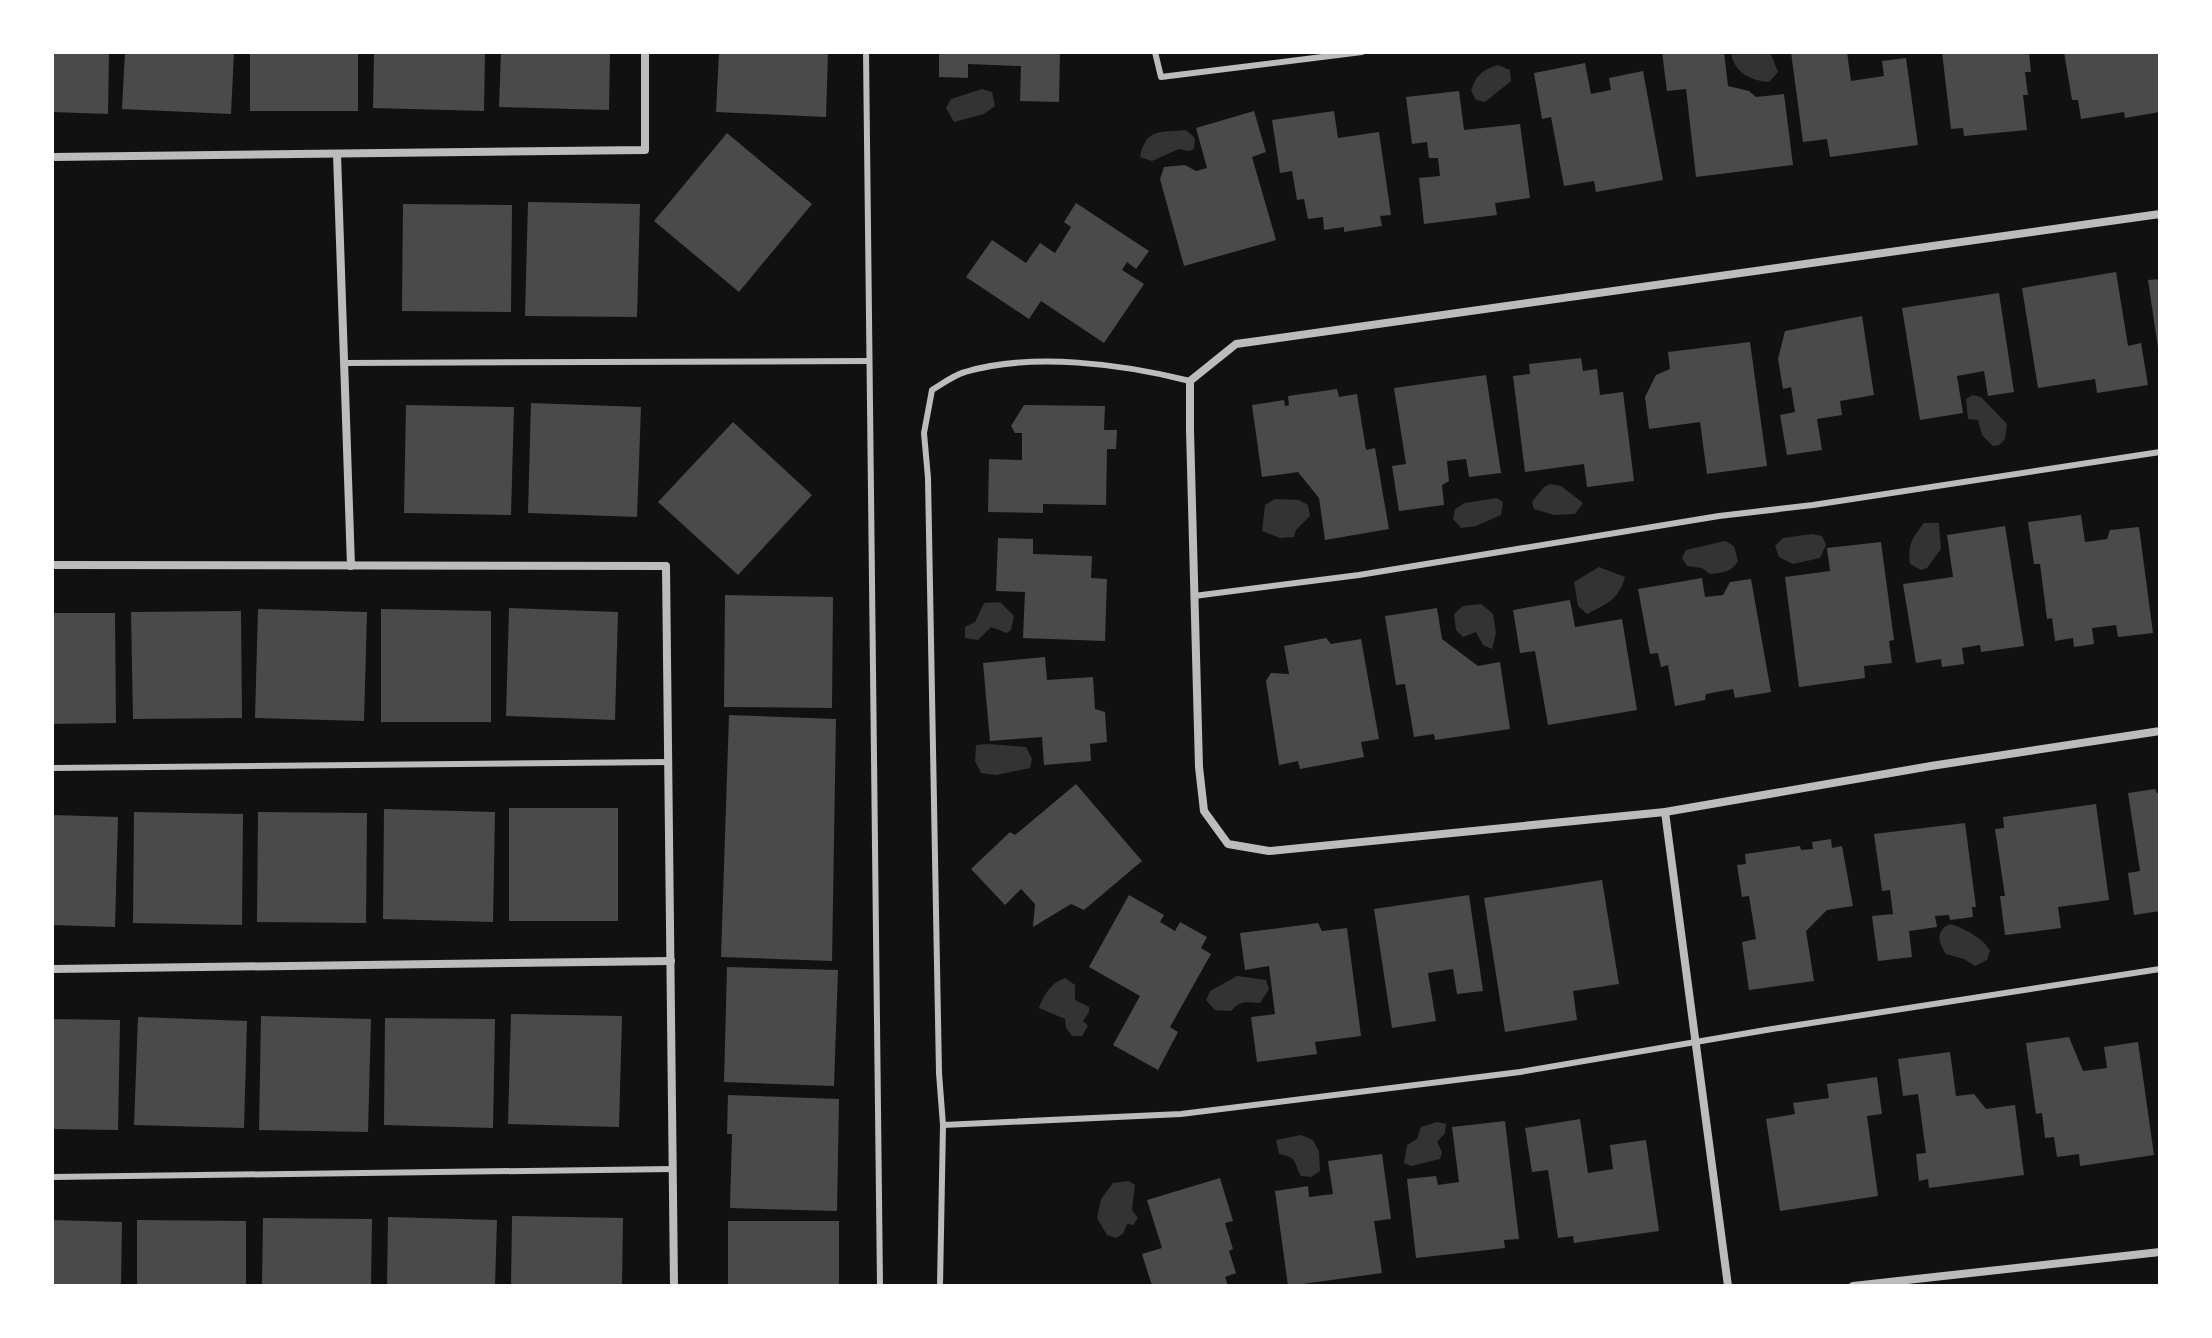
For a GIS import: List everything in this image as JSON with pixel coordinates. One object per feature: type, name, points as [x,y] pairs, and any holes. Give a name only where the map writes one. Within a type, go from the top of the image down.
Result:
[{"type":"street","points":[[52,157],[645,150],[645,52]]},
{"type":"street","points":[[337,154],[351,566]]},
{"type":"street","points":[[2160,214],[1236,344],[1190,381],[1199,767],[1204,811],[1228,844],[1269,851],[1665,812],[1931,766],[2160,731]]},
{"type":"street","points":[[52,565],[666,566],[674,1286]]},
{"type":"street","points":[[1665,812],[1728,1286]]},
{"type":"street","points":[[52,969],[671,961]]},
{"type":"street","points":[[1853,1286],[2160,1252]]},
{"type":"lane","points":[[866,52],[880,1286]]},
{"type":"lane","points":[[1155,52],[1161,77],[1362,52]]},
{"type":"lane","points":[[344,363],[868,361]]},
{"type":"lane","points":[[940,1286],[943,1125],[939,1073],[928,478],[924,433],[932,390],[962,372],[1004,365],[1062,362],[1149,371],[1190,381]]},
{"type":"lane","points":[[1194,596],[1359,575],[1719,516],[1813,505],[2160,452]]},
{"type":"lane","points":[[52,768],[668,762]]},
{"type":"lane","points":[[943,1125],[1181,1114],[1520,1072],[2160,969]]},
{"type":"lane","points":[[52,1177],[673,1169]]},
{"type":"shaded area","points":[[1731,52],[1770,52],[1778,72],[1769,82],[1756,80],[1739,70]]},
{"type":"shaded area","points":[[1498,65],[1510,70],[1511,81],[1485,102],[1476,100],[1471,91],[1477,77]]},
{"type":"shaded area","points":[[982,89],[992,92],[995,106],[984,114],[954,122],[946,108],[951,99]]},
{"type":"shaded area","points":[[1186,130],[1195,138],[1194,149],[1179,149],[1152,161],[1140,157],[1146,141],[1156,133]]},
{"type":"shaded area","points":[[1973,395],[1981,397],[2007,424],[2005,439],[1999,445],[1993,446],[1982,435],[1978,420],[1968,419],[1966,399]]},
{"type":"shaded area","points":[[1550,484],[1561,486],[1583,503],[1575,514],[1554,515],[1534,509],[1532,502]]},
{"type":"shaded area","points":[[1497,498],[1503,502],[1501,515],[1476,526],[1461,528],[1453,519],[1455,509],[1465,503]]},
{"type":"shaded area","points":[[1275,499],[1299,500],[1308,505],[1310,516],[1296,530],[1294,537],[1280,538],[1262,531],[1265,505]]},
{"type":"shaded area","points":[[1924,523],[1939,523],[1941,549],[1927,568],[1921,570],[1910,564],[1909,552],[1914,537]]},
{"type":"shaded area","points":[[1812,534],[1822,536],[1826,545],[1820,558],[1793,564],[1779,557],[1775,546],[1783,538]]},
{"type":"shaded area","points":[[1725,541],[1734,546],[1738,561],[1726,571],[1710,574],[1702,568],[1687,566],[1682,558],[1686,550]]},
{"type":"shaded area","points":[[1599,567],[1625,577],[1615,596],[1587,614],[1578,606],[1574,582]]},
{"type":"shaded area","points":[[1000,602],[1014,616],[1011,630],[1007,633],[991,627],[978,640],[965,638],[965,627],[975,622],[984,603]]},
{"type":"shaded area","points":[[1481,604],[1493,614],[1496,633],[1492,649],[1483,645],[1476,632],[1463,637],[1456,630],[1454,614],[1463,606]]},
{"type":"shaded area","points":[[976,745],[1026,747],[1032,759],[1030,768],[996,775],[981,773],[975,761]]},
{"type":"shaded area","points":[[1950,924],[1983,942],[1990,951],[1987,960],[1975,966],[1946,954],[1939,937]]},
{"type":"shaded area","points":[[1237,976],[1266,980],[1269,989],[1260,1003],[1241,1003],[1231,1011],[1215,1010],[1206,1000],[1210,991]]},
{"type":"shaded area","points":[[1065,978],[1075,985],[1075,1000],[1089,1007],[1083,1021],[1088,1026],[1082,1036],[1072,1036],[1066,1028],[1065,1019],[1039,1008],[1049,990]]},
{"type":"shaded area","points":[[1437,1122],[1446,1124],[1445,1133],[1437,1142],[1442,1152],[1440,1159],[1411,1166],[1404,1163],[1407,1145],[1417,1139],[1421,1127]]},
{"type":"shaded area","points":[[1301,1135],[1313,1140],[1319,1152],[1320,1171],[1311,1177],[1301,1176],[1293,1159],[1279,1154],[1276,1140]]},
{"type":"shaded area","points":[[1129,1181],[1135,1185],[1132,1210],[1138,1218],[1133,1225],[1127,1224],[1123,1234],[1116,1238],[1107,1235],[1097,1218],[1101,1199],[1113,1183]]},
{"type":"building","points":[[52,52],[109,52],[108,114],[52,112]]},
{"type":"building","points":[[125,52],[234,52],[231,114],[122,109]]},
{"type":"building","points":[[250,52],[358,52],[358,111],[250,111]]},
{"type":"building","points":[[374,52],[485,52],[484,111],[373,108]]},
{"type":"building","points":[[501,52],[610,52],[609,110],[499,107]]},
{"type":"building","points":[[719,52],[828,52],[826,117],[716,112]]},
{"type":"building","points":[[939,52],[1060,52],[1059,102],[1020,101],[1021,66],[968,64],[968,78],[939,77]]},
{"type":"building","points":[[1662,52],[1724,52],[1728,86],[1749,91],[1756,97],[1784,94],[1793,165],[1696,177],[1686,89],[1667,91]]},
{"type":"building","points":[[1791,52],[1847,52],[1851,81],[1884,76],[1882,61],[1906,58],[1918,145],[1830,157],[1827,139],[1803,142]]},
{"type":"building","points":[[1942,52],[2029,52],[2031,72],[2025,72],[2028,95],[2023,95],[2027,130],[1964,136],[1963,128],[1951,129]]},
{"type":"building","points":[[2064,52],[2160,52],[2160,112],[2125,118],[2124,112],[2081,119],[2078,100],[2072,100]]},
{"type":"building","points":[[1585,63],[1591,94],[1611,90],[1609,78],[1643,71],[1663,180],[1596,192],[1594,181],[1564,186],[1551,117],[1542,119],[1534,73]]},
{"type":"building","points":[[1459,91],[1464,130],[1520,124],[1530,198],[1495,203],[1497,215],[1424,224],[1419,178],[1440,176],[1438,158],[1429,158],[1427,142],[1412,144],[1406,97]]},
{"type":"building","points":[[1254,111],[1266,152],[1252,157],[1276,240],[1184,266],[1160,179],[1164,167],[1185,165],[1196,171],[1207,168],[1196,128]]},
{"type":"building","points":[[1334,111],[1338,138],[1379,132],[1391,215],[1380,216],[1382,226],[1344,232],[1344,227],[1324,230],[1323,217],[1308,219],[1304,199],[1297,200],[1292,171],[1280,173],[1272,120]]},
{"type":"building","points":[[727,133],[812,204],[739,292],[654,221]]},
{"type":"building","points":[[528,202],[640,204],[637,317],[525,316]]},
{"type":"building","points":[[1076,203],[1149,251],[1136,269],[1127,262],[1122,270],[1144,284],[1104,343],[1041,301],[1029,319],[966,277],[992,240],[1026,263],[1040,243],[1055,253],[1071,227],[1064,222]]},
{"type":"building","points":[[403,204],[512,205],[511,312],[402,311]]},
{"type":"building","points":[[2116,272],[2128,346],[2141,343],[2148,385],[2097,393],[2095,379],[2038,388],[2022,288]]},
{"type":"building","points":[[2160,279],[2160,348],[2158,348],[2148,280]]},
{"type":"building","points":[[1999,293],[2014,392],[1988,396],[1984,371],[1957,376],[1963,413],[1920,420],[1902,308]]},
{"type":"building","points":[[1862,316],[1874,395],[1840,401],[1842,415],[1817,419],[1822,450],[1787,455],[1780,415],[1795,412],[1791,387],[1783,389],[1778,359],[1785,331]]},
{"type":"building","points":[[1750,342],[1767,466],[1707,474],[1700,422],[1649,429],[1645,397],[1656,375],[1670,369],[1668,352]]},
{"type":"building","points":[[1581,358],[1583,371],[1597,369],[1600,395],[1623,392],[1634,481],[1587,487],[1584,464],[1525,472],[1513,376],[1530,374],[1529,364]]},
{"type":"building","points":[[1486,375],[1501,473],[1469,477],[1466,459],[1447,461],[1449,481],[1442,485],[1444,505],[1399,511],[1392,466],[1406,464],[1394,388]]},
{"type":"building","points":[[1337,389],[1339,397],[1357,394],[1366,450],[1375,448],[1389,529],[1325,540],[1319,498],[1298,472],[1262,477],[1252,405],[1284,400],[1285,406],[1289,405],[1288,396]]},
{"type":"building","points":[[531,403],[641,407],[637,517],[528,513]]},
{"type":"building","points":[[406,405],[514,407],[511,515],[404,513]]},
{"type":"building","points":[[1024,405],[1105,406],[1104,430],[1117,430],[1116,449],[1107,449],[1106,505],[1043,504],[1043,513],[988,512],[989,459],[1022,460],[1022,433],[1015,433],[1011,426]]},
{"type":"building","points":[[733,422],[812,495],[738,575],[658,502]]},
{"type":"building","points":[[2081,515],[2085,542],[2107,539],[2110,530],[2139,527],[2153,633],[2118,637],[2116,625],[2092,628],[2094,644],[2074,647],[2073,638],[2055,641],[2052,618],[2047,619],[2040,564],[2034,564],[2028,522]]},
{"type":"building","points":[[2005,526],[2024,646],[1981,652],[1980,645],[1962,648],[1964,664],[1942,667],[1941,659],[1916,663],[1903,584],[1953,577],[1947,535]]},
{"type":"building","points":[[998,538],[1033,539],[1033,554],[1092,556],[1091,578],[1107,579],[1105,641],[1023,638],[1025,592],[996,591]]},
{"type":"building","points":[[1881,542],[1894,640],[1889,641],[1892,663],[1864,666],[1865,678],[1799,687],[1785,577],[1830,571],[1827,548]]},
{"type":"building","points":[[1702,578],[1705,597],[1723,595],[1730,582],[1751,579],[1771,692],[1735,698],[1733,689],[1706,694],[1705,700],[1675,706],[1668,665],[1661,667],[1658,653],[1650,654],[1638,589]]},
{"type":"building","points":[[725,595],[833,597],[832,708],[724,707]]},
{"type":"building","points":[[1570,600],[1575,627],[1622,619],[1637,710],[1548,725],[1535,651],[1520,653],[1513,610]]},
{"type":"building","points":[[509,608],[618,612],[615,720],[506,716]]},
{"type":"building","points":[[1437,608],[1442,639],[1478,666],[1500,662],[1510,729],[1435,740],[1434,734],[1414,737],[1405,684],[1396,685],[1385,616]]},
{"type":"building","points":[[258,609],[367,612],[364,721],[255,718]]},
{"type":"building","points":[[381,609],[491,611],[491,722],[381,722]]},
{"type":"building","points":[[241,611],[242,718],[133,719],[131,612]]},
{"type":"building","points":[[52,613],[115,613],[116,723],[52,724]]},
{"type":"building","points":[[1326,638],[1331,644],[1361,639],[1379,739],[1361,742],[1364,757],[1300,769],[1298,761],[1279,765],[1266,681],[1271,673],[1289,674],[1284,646]]},
{"type":"building","points":[[1045,657],[1047,680],[1093,677],[1095,709],[1105,712],[1107,742],[1090,744],[1091,761],[1044,765],[1042,737],[990,741],[983,663]]},
{"type":"building","points":[[729,715],[836,719],[832,961],[721,957]]},
{"type":"building","points":[[1076,784],[1142,861],[1084,910],[1071,904],[1033,927],[1035,904],[1021,889],[1005,905],[971,869],[1010,832],[1015,835]]},
{"type":"building","points":[[2155,789],[2160,793],[2160,911],[2134,915],[2128,873],[2140,871],[2128,793]]},
{"type":"building","points":[[2096,804],[2109,900],[2058,907],[2061,928],[2005,935],[2000,896],[2005,896],[1995,829],[2004,828],[2003,817]]},
{"type":"building","points":[[509,808],[618,808],[618,921],[509,921]]},
{"type":"building","points":[[384,809],[495,812],[493,922],[383,919]]},
{"type":"building","points":[[134,812],[243,814],[242,925],[133,923]]},
{"type":"building","points":[[258,812],[367,813],[366,923],[257,922]]},
{"type":"building","points":[[52,815],[118,817],[115,927],[52,925]]},
{"type":"building","points":[[1965,823],[1976,907],[1972,907],[1973,917],[1950,920],[1949,915],[1935,916],[1937,927],[1909,931],[1912,957],[1878,961],[1872,916],[1893,914],[1890,890],[1882,891],[1874,834]]},
{"type":"building","points":[[1831,839],[1832,848],[1842,846],[1853,906],[1827,910],[1806,931],[1814,981],[1749,990],[1742,942],[1756,939],[1749,896],[1742,897],[1737,865],[1746,864],[1745,854],[1800,846],[1801,850],[1813,849],[1812,842]]},
{"type":"building","points":[[1602,880],[1619,984],[1573,991],[1577,1020],[1505,1032],[1484,898]]},
{"type":"building","points":[[1129,895],[1164,915],[1160,922],[1175,931],[1180,922],[1207,937],[1201,948],[1211,954],[1170,1027],[1178,1032],[1158,1070],[1113,1045],[1140,996],[1089,967]]},
{"type":"building","points":[[1469,895],[1483,991],[1457,994],[1453,969],[1428,973],[1436,1021],[1392,1028],[1374,909]]},
{"type":"building","points":[[1318,923],[1322,931],[1347,928],[1361,1036],[1315,1042],[1317,1054],[1257,1062],[1251,1017],[1275,1014],[1269,966],[1245,970],[1240,933]]},
{"type":"building","points":[[727,967],[838,970],[834,1086],[724,1082]]},
{"type":"building","points":[[511,1014],[622,1016],[619,1127],[508,1124]]},
{"type":"building","points":[[261,1016],[371,1019],[368,1132],[259,1130]]},
{"type":"building","points":[[138,1017],[247,1021],[244,1128],[134,1125]]},
{"type":"building","points":[[385,1018],[495,1019],[493,1128],[384,1125]]},
{"type":"building","points":[[52,1019],[120,1020],[118,1130],[52,1129]]},
{"type":"building","points":[[2069,1037],[2083,1071],[2107,1068],[2104,1047],[2138,1042],[2154,1155],[2080,1166],[2079,1154],[2057,1157],[2054,1137],[2045,1138],[2042,1113],[2036,1114],[2026,1043]]},
{"type":"building","points":[[1950,1052],[1956,1096],[1974,1094],[1986,1109],[2015,1105],[2024,1175],[1929,1188],[1928,1179],[1919,1181],[1916,1154],[1926,1153],[1918,1094],[1903,1096],[1898,1059]]},
{"type":"building","points":[[1877,1077],[1882,1114],[1867,1116],[1878,1196],[1780,1211],[1766,1119],[1795,1114],[1793,1103],[1829,1098],[1827,1084]]},
{"type":"building","points":[[728,1095],[839,1099],[837,1211],[730,1208],[732,1134],[727,1134]]},
{"type":"building","points":[[1580,1119],[1588,1173],[1613,1169],[1610,1145],[1646,1140],[1659,1231],[1574,1243],[1573,1236],[1558,1238],[1548,1170],[1532,1172],[1525,1128]]},
{"type":"building","points":[[1505,1121],[1519,1239],[1504,1240],[1505,1248],[1416,1258],[1407,1179],[1436,1176],[1438,1185],[1459,1182],[1452,1127]]},
{"type":"building","points":[[1382,1154],[1391,1219],[1374,1221],[1382,1273],[1288,1286],[1275,1191],[1308,1186],[1309,1197],[1333,1194],[1328,1161]]},
{"type":"building","points":[[1220,1178],[1233,1221],[1225,1223],[1236,1273],[1225,1277],[1228,1286],[1152,1286],[1142,1254],[1162,1248],[1147,1200]]},
{"type":"building","points":[[512,1216],[623,1218],[622,1286],[511,1286]]},
{"type":"building","points":[[388,1217],[497,1220],[495,1286],[387,1286]]},
{"type":"building","points":[[263,1218],[372,1219],[371,1286],[262,1286]]},
{"type":"building","points":[[52,1220],[122,1222],[121,1286],[52,1286]]},
{"type":"building","points":[[137,1220],[246,1221],[246,1286],[137,1286]]},
{"type":"building","points":[[728,1221],[839,1221],[839,1286],[728,1286]]}]
